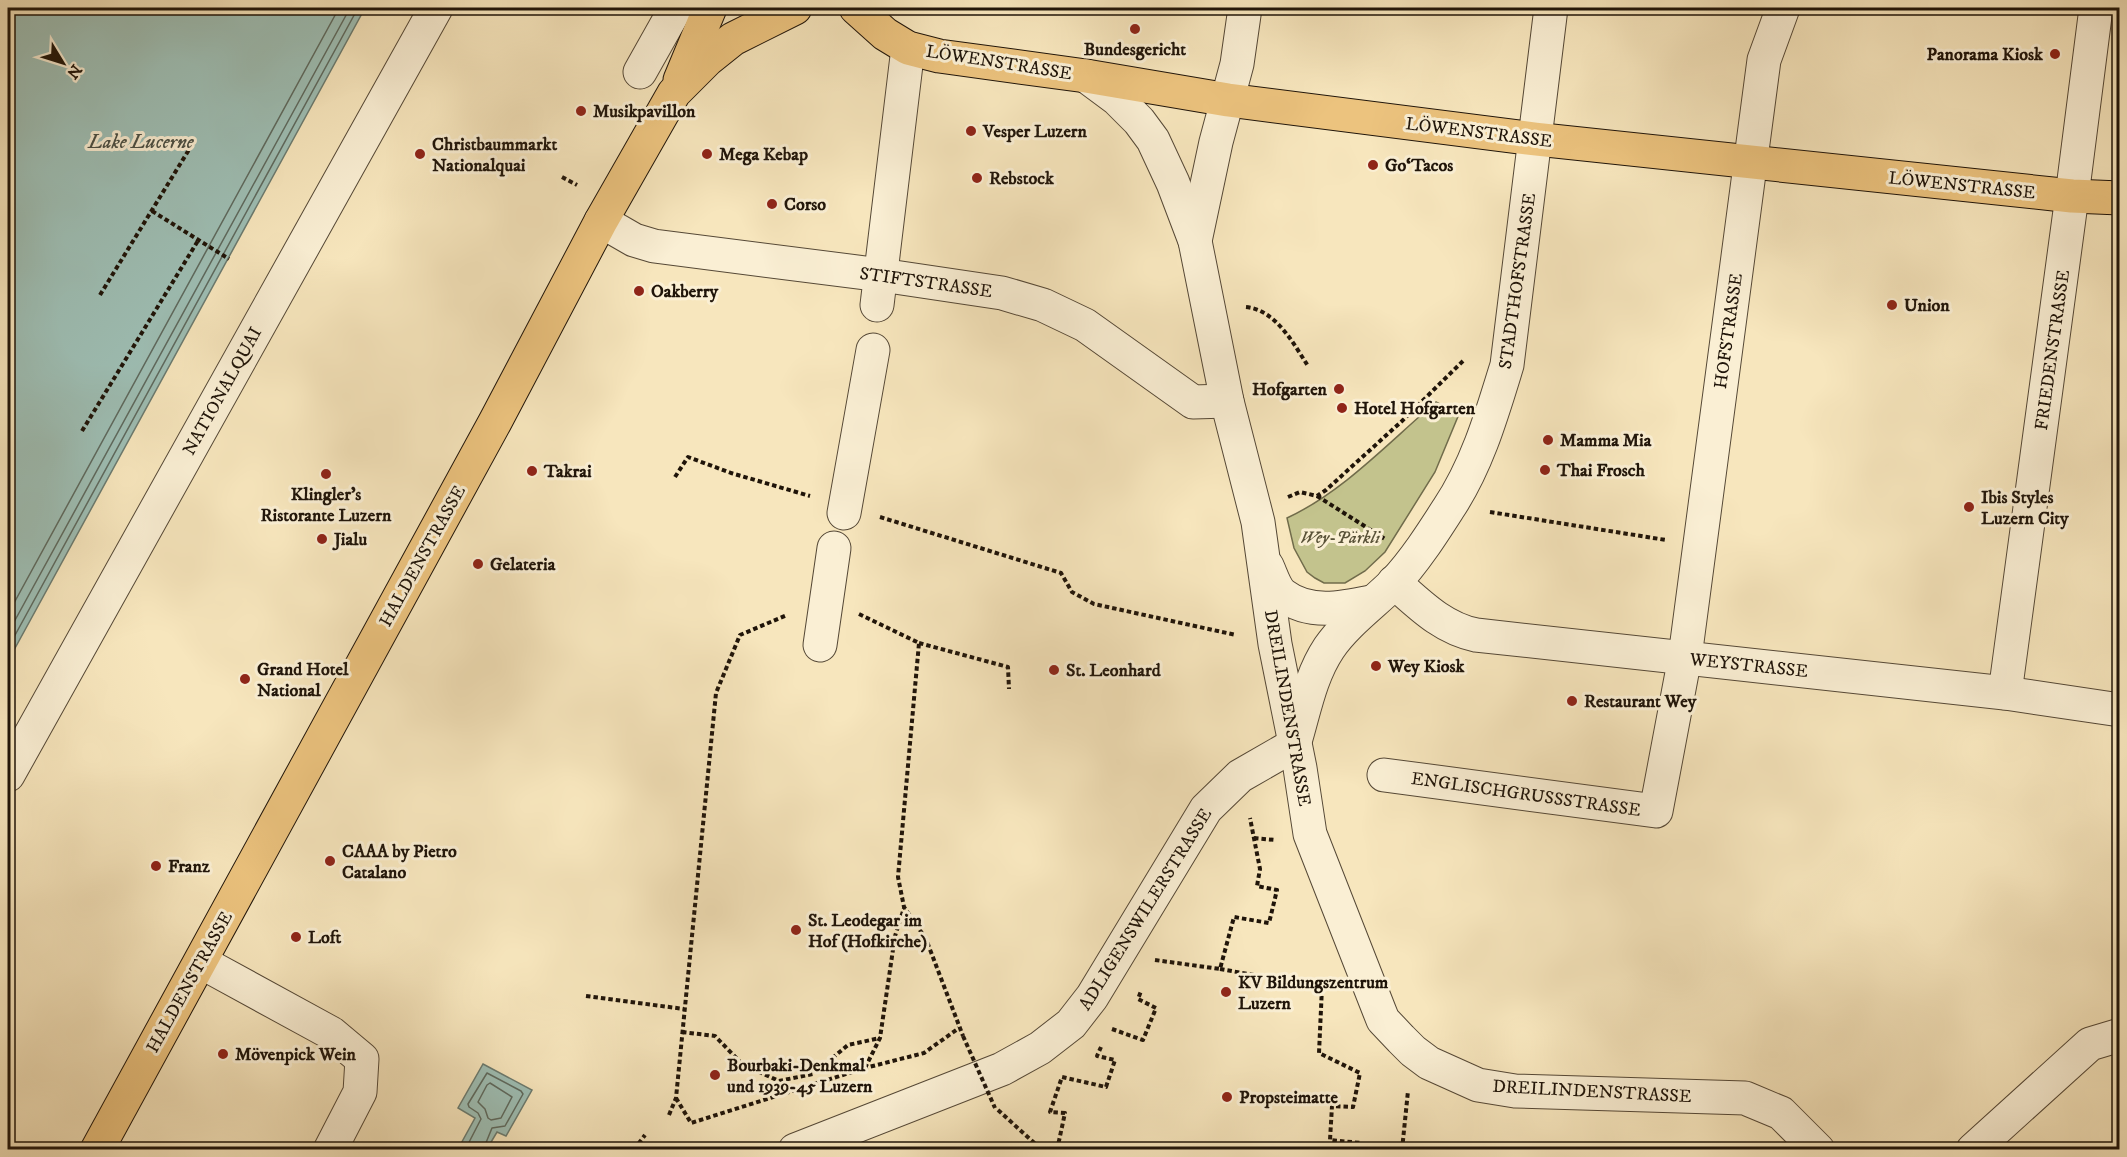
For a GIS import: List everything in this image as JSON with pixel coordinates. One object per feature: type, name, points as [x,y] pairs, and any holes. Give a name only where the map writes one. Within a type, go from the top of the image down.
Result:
[{"type":"main road","points":[[674,93],[710,8]]},
{"type":"main road","name":"HALDENSTRASSE","points":[[97,1149],[501,412],[601,221],[674,93],[708,59],[733,39],[795,8]]},
{"type":"main road","name":"LÖWENSTRASSE","points":[[856,8],[885,34],[908,48],[939,56],[1086,76],[1228,100],[1535,139],[1750,163],[2072,196],[2120,198]]},
{"type":"street","name":"NATIONALQUAI","points":[[8,775],[436,8]]},
{"type":"street","points":[[640,72],[676,8]]},
{"type":"street","name":"DREILINDENSTRASSE","points":[[1195,241],[1237,64],[1245,8]]},
{"type":"street","name":"STADTHOFSTRASSE","points":[[1294,745],[1314,677],[1330,647],[1383,592],[1450,507],[1475,458],[1496,402],[1507,365],[1551,8]]},
{"type":"street","name":"HOFSTRASSE","points":[[1685,657],[1764,60],[1784,8]]},
{"type":"street","name":"FRIEDENSTRASSE","points":[[2005,693],[2096,8]]},
{"type":"street","points":[[879,290],[908,48]]},
{"type":"street","name":"DREILINDENSTRASSE","points":[[1086,76],[1117,99],[1139,121],[1153,140],[1173,183],[1195,241],[1227,401],[1258,522],[1275,644],[1310,834],[1383,1020],[1413,1051],[1429,1063],[1478,1085],[1515,1091],[1744,1098],[1782,1113],[1818,1149]]},
{"type":"street","name":"STIFTSTRASSE","points":[[601,221],[634,240],[654,246],[879,290],[1002,293],[1043,305],[1085,325],[1193,402],[1227,401]]},
{"type":"street","points":[[844,510],[873,350]]},
{"type":"street","points":[[820,645],[834,548]]},
{"type":"street","name":"DREILINDENSTRASSE","points":[[1262,556],[1281,594],[1307,607],[1339,609],[1383,592]]},
{"type":"street","name":"WEYSTRASSE","points":[[1383,592],[1464,632],[2005,693],[2120,710]]},
{"type":"street","name":"ENGLISCHGRUSSSTRASSE","points":[[1384,775],[1656,811],[1685,657]]},
{"type":"street","name":"ADLIGENSWILERSTRASSE","points":[[795,1149],[1002,1070],[1040,1048],[1071,1024],[1092,997],[1206,809],[1240,776],[1294,745]]},
{"type":"street","points":[[201,962],[331,1033],[362,1059],[360,1092],[330,1149]]},
{"type":"street","points":[[1973,1149],[2090,1044],[2120,1035]]},
{"type":"path","points":[[100,295],[190,148]]},
{"type":"path","points":[[562,177],[577,186]]},
{"type":"path","points":[[152,211],[228,259]]},
{"type":"path","points":[[82,431],[199,239]]},
{"type":"path","points":[[1236,309],[1247,307],[1258,309],[1269,316],[1284,331],[1308,366]]},
{"type":"path","points":[[1317,496],[1402,421],[1464,360]]},
{"type":"path","points":[[675,477],[688,457],[844,510],[1061,573],[1072,592],[1094,604],[1275,644]]},
{"type":"path","points":[[1283,498],[1300,492],[1317,496],[1388,541]]},
{"type":"path","points":[[1489,512],[1700,545]]},
{"type":"path","points":[[669,1115],[676,1098],[717,693],[740,634],[827,598],[919,643],[1008,667],[1009,689]]},
{"type":"path","points":[[919,643],[898,877],[904,907],[926,939],[959,1028],[995,1108],[1042,1149]]},
{"type":"path","points":[[1220,969],[1234,917],[1269,923],[1276,890],[1257,886],[1260,868],[1250,817]]},
{"type":"path","points":[[865,1068],[879,1038],[895,936],[904,907]]},
{"type":"path","points":[[1150,970],[1154,960],[1322,987],[1319,1053],[1360,1072],[1353,1107],[1332,1106],[1330,1140],[1360,1143],[1359,1149]]},
{"type":"path","points":[[1108,1028],[1143,1040],[1156,1008],[1138,999],[1142,989]]},
{"type":"path","points":[[586,996],[684,1009]]},
{"type":"path","points":[[676,1098],[691,1124],[865,1068],[924,1053],[959,1028]]},
{"type":"path","points":[[682,1032],[715,1036],[742,1064],[779,1081],[813,1074],[848,1045],[879,1038]]},
{"type":"path","points":[[1058,1149],[1065,1113],[1050,1112],[1062,1077],[1106,1087],[1115,1060],[1097,1056],[1104,1037]]},
{"type":"path","points":[[1402,1149],[1405,1120]]},
{"type":"path","points":[[637,1149],[636,1147],[645,1135]]},
{"type":"green space","name":"Wey-Pärkli","points":[[1436,402],[1459,414],[1435,472],[1385,552],[1365,571],[1345,583],[1324,583],[1315,578],[1307,572],[1294,548],[1287,518],[1327,495]]},
{"type":"water","name":"Lake Lucerne","points":[[8,8],[365,8],[8,661]]},
{"type":"water","points":[[483,1064],[532,1090],[506,1136],[497,1132],[487,1149],[458,1149],[475,1118],[458,1108]]},
{"type":"place","name":"Bundesgericht","points":[[1135,29]]},
{"type":"place","name":"Panorama Kiosk","points":[[2055,54]]},
{"type":"place","name":"Musikpavillon","points":[[581,111]]},
{"type":"place","name":"Vesper Luzern","points":[[971,131]]},
{"type":"place","name":"Christbaummarkt Nationalquai","points":[[420,154]]},
{"type":"place","name":"Mega Kebap","points":[[707,154]]},
{"type":"place","name":"Go‘Tacos","points":[[1373,165]]},
{"type":"place","name":"Rebstock","points":[[977,178]]},
{"type":"place","name":"Corso","points":[[772,204]]},
{"type":"place","name":"Oakberry","points":[[639,291]]},
{"type":"place","name":"Union","points":[[1892,305]]},
{"type":"place","name":"Hofgarten","points":[[1339,389]]},
{"type":"place","name":"Hotel Hofgarten","points":[[1342,408]]},
{"type":"place","name":"Mamma Mia","points":[[1548,440]]},
{"type":"place","name":"Thai Frosch","points":[[1545,470]]},
{"type":"place","name":"Takrai","points":[[532,471]]},
{"type":"place","name":"Klingler's Ristorante Luzern","points":[[326,474]]},
{"type":"place","name":"Ibis Styles Luzern City","points":[[1969,507]]},
{"type":"place","name":"Jialu","points":[[322,539]]},
{"type":"place","name":"Gelateria","points":[[478,564]]},
{"type":"place","name":"Wey Kiosk","points":[[1376,666]]},
{"type":"place","name":"St. Leonhard","points":[[1054,670]]},
{"type":"place","name":"Grand Hotel National","points":[[245,679]]},
{"type":"place","name":"Restaurant Wey","points":[[1572,701]]},
{"type":"place","name":"CAAA by Pietro Catalano","points":[[330,861]]},
{"type":"place","name":"Franz","points":[[156,866]]},
{"type":"place","name":"St. Leodegar im Hof (Hofkirche)","points":[[796,930]]},
{"type":"place","name":"Loft","points":[[296,937]]},
{"type":"place","name":"KV Bildungszentrum Luzern","points":[[1226,992]]},
{"type":"place","name":"Mövenpick Wein","points":[[223,1054]]},
{"type":"place","name":"Bourbaki-Denkmal und 1939-45 Luzern","points":[[715,1075]]},
{"type":"place","name":"Propsteimatte","points":[[1227,1097]]}]
